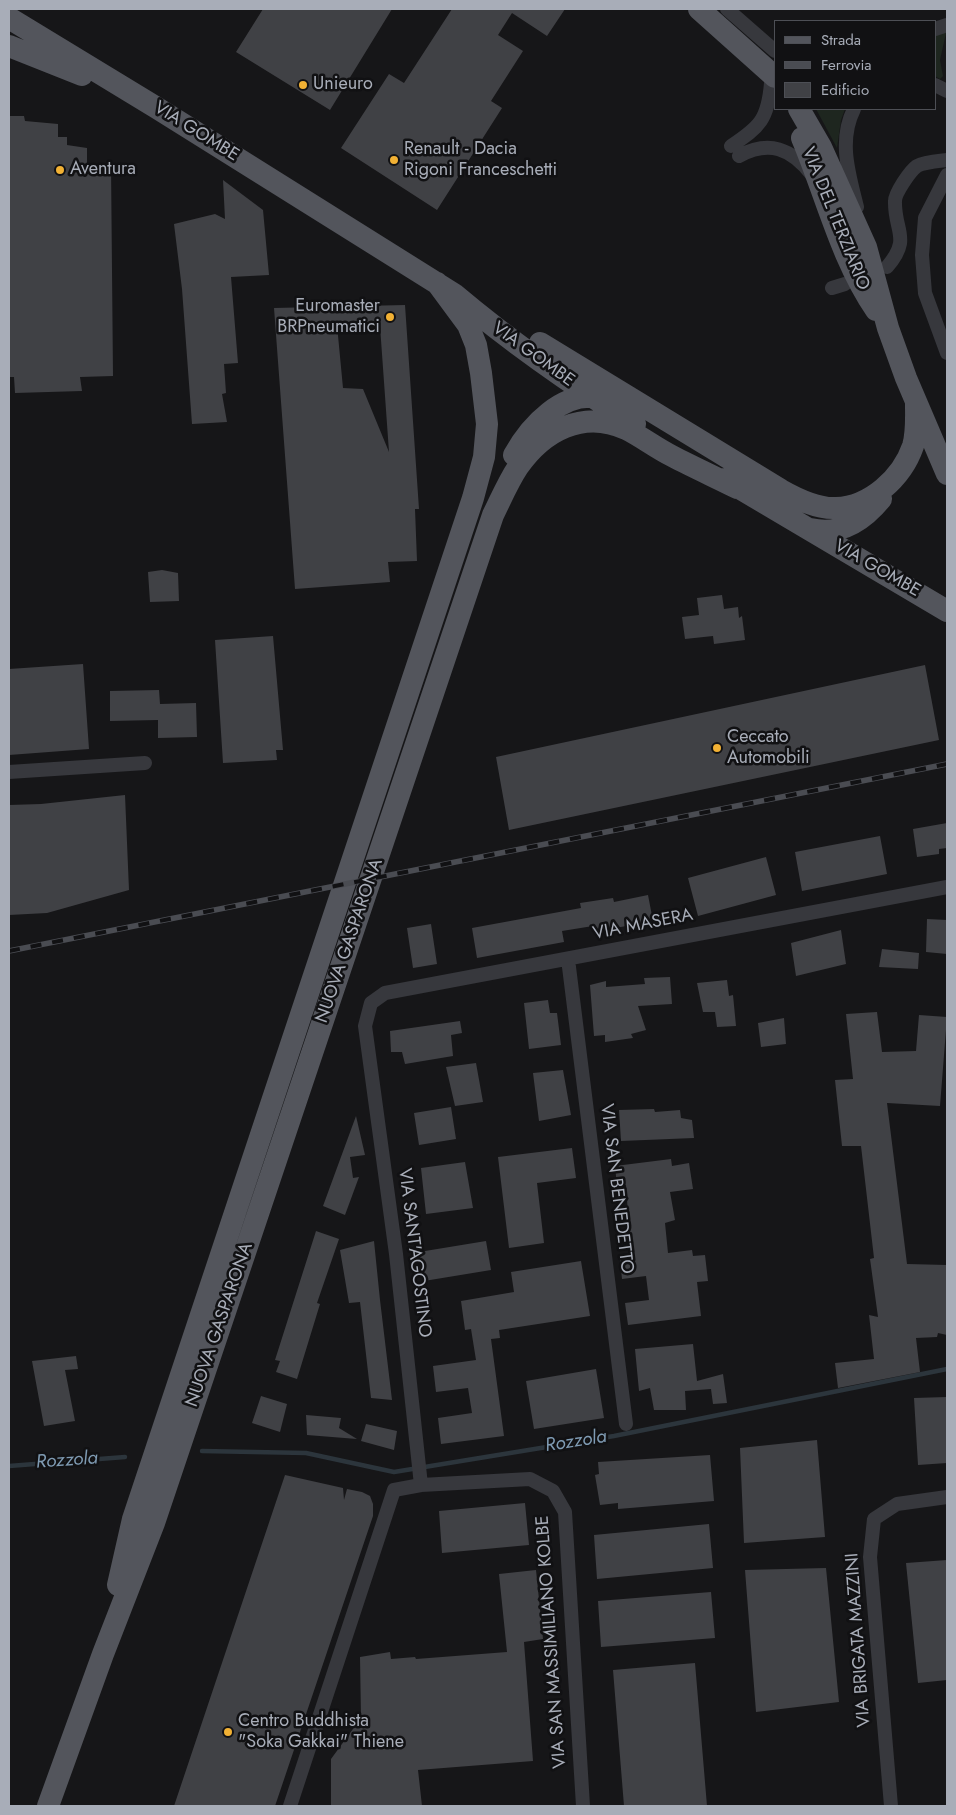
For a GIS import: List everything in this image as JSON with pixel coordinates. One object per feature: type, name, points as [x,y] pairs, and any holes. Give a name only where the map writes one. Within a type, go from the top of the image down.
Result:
[{"type":"main road","points":[[699,9],[771,73]]},
{"type":"main road","name":"VIA GOMBE","points":[[9,18],[446,288],[495,329],[590,396],[737,488],[947,610]]},
{"type":"main road","name":"VIA GOMBE","points":[[9,46],[77,73],[126,89]]},
{"type":"main road","name":"VIA DEL TERZIARIO","points":[[788,110],[803,140],[818,184],[863,291],[888,328]]},
{"type":"main road","name":"VIA DEL TERZIARIO","points":[[800,110],[821,147],[866,247],[888,328],[916,404],[947,474]]},
{"type":"main road","points":[[446,288],[800,500],[835,508],[858,504],[872,497],[903,468]]},
{"type":"main road","name":"NUOVA GASPARONA","points":[[103,1654],[133,1519],[470,507],[484,456],[487,424],[476,345],[468,325],[446,288]]},
{"type":"main road","points":[[493,515],[499,489],[508,464],[538,421],[554,409],[590,396],[626,404],[660,417]]},
{"type":"main road","points":[[806,528],[829,531],[856,524],[891,488],[913,446],[916,432],[916,404]]},
{"type":"main road","name":"NUOVA GASPARONA","points":[[50,1804],[103,1654],[154,1523],[493,515],[518,468],[538,444],[557,429],[572,423],[591,420],[625,429],[671,456],[737,488]]},
{"type":"street","points":[[727,9],[771,73],[767,108],[755,130],[734,151],[770,146],[805,166],[818,184]]},
{"type":"street","name":"VIA DEL TERZIARIO","points":[[854,110],[847,126],[846,154],[866,247]]},
{"type":"street","points":[[887,267],[900,245],[901,232],[895,200],[901,186],[917,166],[947,160]]},
{"type":"street","points":[[947,175],[925,218],[922,255],[925,293],[947,353]]},
{"type":"street","points":[[9,772],[145,763]]},
{"type":"street","name":"VIA MASERA","points":[[365,1026],[370,1003],[385,993],[947,886]]},
{"type":"street","name":"VIA SAN BENEDETTO","points":[[568,959],[626,1424]]},
{"type":"street","name":"VIA SANT'AGOSTINO","points":[[365,1026],[396,1254],[420,1472]]},
{"type":"street","name":"VIA SAN MASSIMILIANO KOLBE","points":[[290,1806],[394,1490],[420,1472],[530,1479],[553,1491],[565,1512],[583,1806]]},
{"type":"street","name":"VIA BRIGATA MAZZINI","points":[[891,1806],[870,1557],[874,1519],[897,1504],[947,1497]]},
{"type":"shaded area","points":[[943,32],[946,33],[940,60],[943,76],[940,79],[936,77],[936,36]]},
{"type":"shaded area","points":[[817,110],[845,110],[841,120],[837,148]]},
{"type":"building","points":[[263,9],[392,9],[330,110],[236,52]]},
{"type":"building","points":[[452,9],[565,9],[547,36],[512,13],[498,35],[523,51],[491,101],[502,108],[437,210],[341,148],[389,74],[404,83]]},
{"type":"building","points":[[9,116],[24,116],[25,121],[58,124],[58,137],[67,137],[67,145],[87,148],[87,164],[111,164],[113,376],[80,377],[82,391],[15,393],[14,377],[9,377]]},
{"type":"building","points":[[223,180],[263,210],[269,275],[231,277],[238,363],[224,364],[226,393],[222,394],[227,422],[192,424],[182,289],[174,224],[215,214],[225,219]]},
{"type":"building","points":[[405,305],[419,509],[415,509],[417,561],[388,562],[390,582],[295,589],[274,308]],"holes":[[[337,325],[380,326],[389,452],[363,389],[343,388]]]},
{"type":"building","points":[[162,570],[178,573],[179,601],[150,602],[148,572]]},
{"type":"building","points":[[722,595],[724,609],[738,607],[739,618],[742,616],[745,640],[714,644],[713,636],[685,639],[682,617],[699,615],[697,598]]},
{"type":"building","points":[[273,636],[283,750],[276,750],[277,760],[223,763],[215,640]]},
{"type":"building","points":[[83,664],[89,749],[9,755],[9,669]]},
{"type":"building","name":"Ceccato Automobili","points":[[925,665],[939,740],[509,830],[496,757]]},
{"type":"building","points":[[159,690],[160,704],[196,703],[197,737],[158,738],[158,720],[110,721],[110,691]]},
{"type":"building","points":[[125,795],[129,890],[47,913],[9,915],[9,805],[41,804]]},
{"type":"building","points":[[947,823],[947,848],[939,849],[939,854],[917,857],[913,829]]},
{"type":"building","points":[[880,836],[887,874],[802,891],[795,852]]},
{"type":"building","points":[[766,857],[776,895],[698,916],[688,878]]},
{"type":"building","points":[[648,895],[653,921],[594,932],[593,926],[562,931],[564,942],[477,958],[472,928],[581,908],[580,903],[613,898],[614,902]]},
{"type":"building","points":[[927,919],[947,920],[947,954],[926,952]]},
{"type":"building","points":[[431,924],[437,964],[413,968],[407,928]]},
{"type":"building","points":[[841,930],[846,964],[796,976],[791,943]]},
{"type":"building","points":[[882,949],[919,953],[918,969],[879,967]]},
{"type":"building","points":[[670,977],[672,1004],[638,1006],[646,1030],[631,1034],[633,1038],[605,1042],[605,1035],[594,1036],[590,985],[606,981],[606,987],[645,984],[644,978]]},
{"type":"building","points":[[727,980],[729,996],[733,995],[736,1026],[717,1027],[715,1012],[703,1012],[697,983]]},
{"type":"building","points":[[548,1000],[550,1013],[557,1013],[561,1045],[529,1049],[524,1003]]},
{"type":"building","points":[[877,1012],[882,1052],[916,1051],[919,1015],[947,1017],[940,1106],[887,1103],[907,1264],[947,1265],[947,1335],[938,1333],[937,1337],[916,1338],[920,1372],[838,1388],[835,1363],[874,1359],[869,1315],[878,1317],[870,1259],[874,1258],[861,1146],[842,1146],[835,1080],[853,1079],[846,1014]]},
{"type":"building","points":[[784,1018],[786,1044],[761,1047],[758,1023]]},
{"type":"building","points":[[460,1021],[462,1033],[451,1035],[453,1056],[405,1064],[402,1052],[391,1052],[390,1031]]},
{"type":"building","points":[[476,1063],[483,1102],[455,1106],[446,1067]]},
{"type":"building","points":[[563,1070],[571,1115],[539,1121],[533,1073]]},
{"type":"building","points":[[451,1107],[456,1139],[419,1145],[414,1113]]},
{"type":"building","points":[[654,1109],[655,1112],[680,1110],[681,1118],[692,1120],[694,1138],[621,1141],[619,1110]]},
{"type":"building","points":[[356,1116],[365,1155],[350,1157],[353,1178],[359,1177],[345,1215],[323,1206]]},
{"type":"building","points":[[572,1148],[576,1178],[537,1183],[544,1243],[509,1248],[498,1157]]},
{"type":"building","points":[[671,1159],[672,1166],[689,1163],[693,1189],[670,1192],[675,1220],[665,1223],[668,1253],[692,1250],[693,1256],[705,1255],[708,1281],[697,1282],[701,1316],[628,1325],[625,1303],[649,1300],[646,1276],[622,1279],[620,1259],[631,1257],[626,1185],[617,1186],[615,1166]]},
{"type":"building","points":[[465,1162],[473,1208],[426,1214],[421,1168]]},
{"type":"building","points":[[316,1231],[339,1239],[317,1303],[320,1304],[297,1379],[276,1372],[280,1361],[275,1360]]},
{"type":"building","points":[[374,1241],[392,1400],[371,1398],[360,1302],[349,1303],[340,1250]]},
{"type":"building","points":[[486,1241],[491,1270],[424,1281],[419,1252]]},
{"type":"building","points":[[581,1261],[590,1316],[499,1330],[500,1338],[491,1339],[504,1436],[441,1444],[438,1418],[472,1413],[468,1388],[436,1392],[433,1366],[476,1360],[471,1329],[465,1330],[461,1301],[514,1292],[511,1272]]},
{"type":"building","points":[[693,1344],[697,1381],[723,1374],[727,1403],[713,1404],[711,1389],[685,1391],[686,1410],[654,1410],[650,1388],[639,1391],[635,1349]]},
{"type":"building","points":[[76,1356],[78,1369],[65,1370],[75,1421],[44,1426],[32,1361]]},
{"type":"building","points":[[596,1369],[604,1418],[534,1429],[526,1381]]},
{"type":"building","points":[[261,1396],[287,1404],[280,1432],[252,1423]]},
{"type":"building","points":[[947,1397],[947,1463],[918,1465],[914,1398]]},
{"type":"building","points":[[306,1415],[341,1418],[339,1428],[357,1439],[307,1435]]},
{"type":"building","points":[[366,1424],[397,1431],[394,1450],[361,1441]]},
{"type":"building","points":[[817,1440],[825,1537],[744,1543],[740,1448]]},
{"type":"building","points":[[710,1455],[714,1501],[618,1509],[618,1503],[600,1505],[595,1475],[599,1474],[598,1462]]},
{"type":"building","points":[[285,1475],[343,1488],[344,1500],[347,1489],[362,1492],[370,1496],[373,1504],[373,1516],[275,1806],[174,1806]]},
{"type":"building","points":[[525,1503],[529,1545],[442,1553],[439,1511]]},
{"type":"building","points":[[709,1524],[713,1568],[597,1579],[594,1535]]},
{"type":"building","points":[[947,1560],[947,1680],[918,1683],[906,1563]]},
{"type":"building","points":[[826,1568],[839,1702],[756,1712],[745,1570]]},
{"type":"building","points":[[536,1570],[543,1639],[524,1642],[533,1761],[418,1770],[422,1806],[331,1806],[331,1759],[361,1718],[360,1657],[390,1652],[391,1659],[415,1657],[416,1659],[507,1652],[499,1574]]},
{"type":"building","points":[[711,1592],[715,1638],[601,1647],[598,1601]]},
{"type":"building","points":[[695,1663],[707,1806],[624,1806],[613,1670]]},
{"type":"waterway","name":"Rozzola","points":[[202,1451],[306,1453],[394,1472],[614,1436],[947,1369]]},
{"type":"waterway","name":"Rozzola","points":[[9,1466],[125,1457]]},
{"type":"railway","points":[[9,951],[947,764]]},
{"type":"place","name":"Unieuro","points":[[303,85]]},
{"type":"place","name":"Renault - Dacia Rigoni Franceschetti","points":[[394,160]]},
{"type":"place","name":"Aventura","points":[[60,170]]},
{"type":"place","name":"Euromaster BRPneumatici","points":[[390,317]]},
{"type":"place","name":"Ceccato Automobili","points":[[717,748]]},
{"type":"place","name":"Centro Buddhista \"Soka Gakkai\" Thiene","points":[[228,1732]]}]
